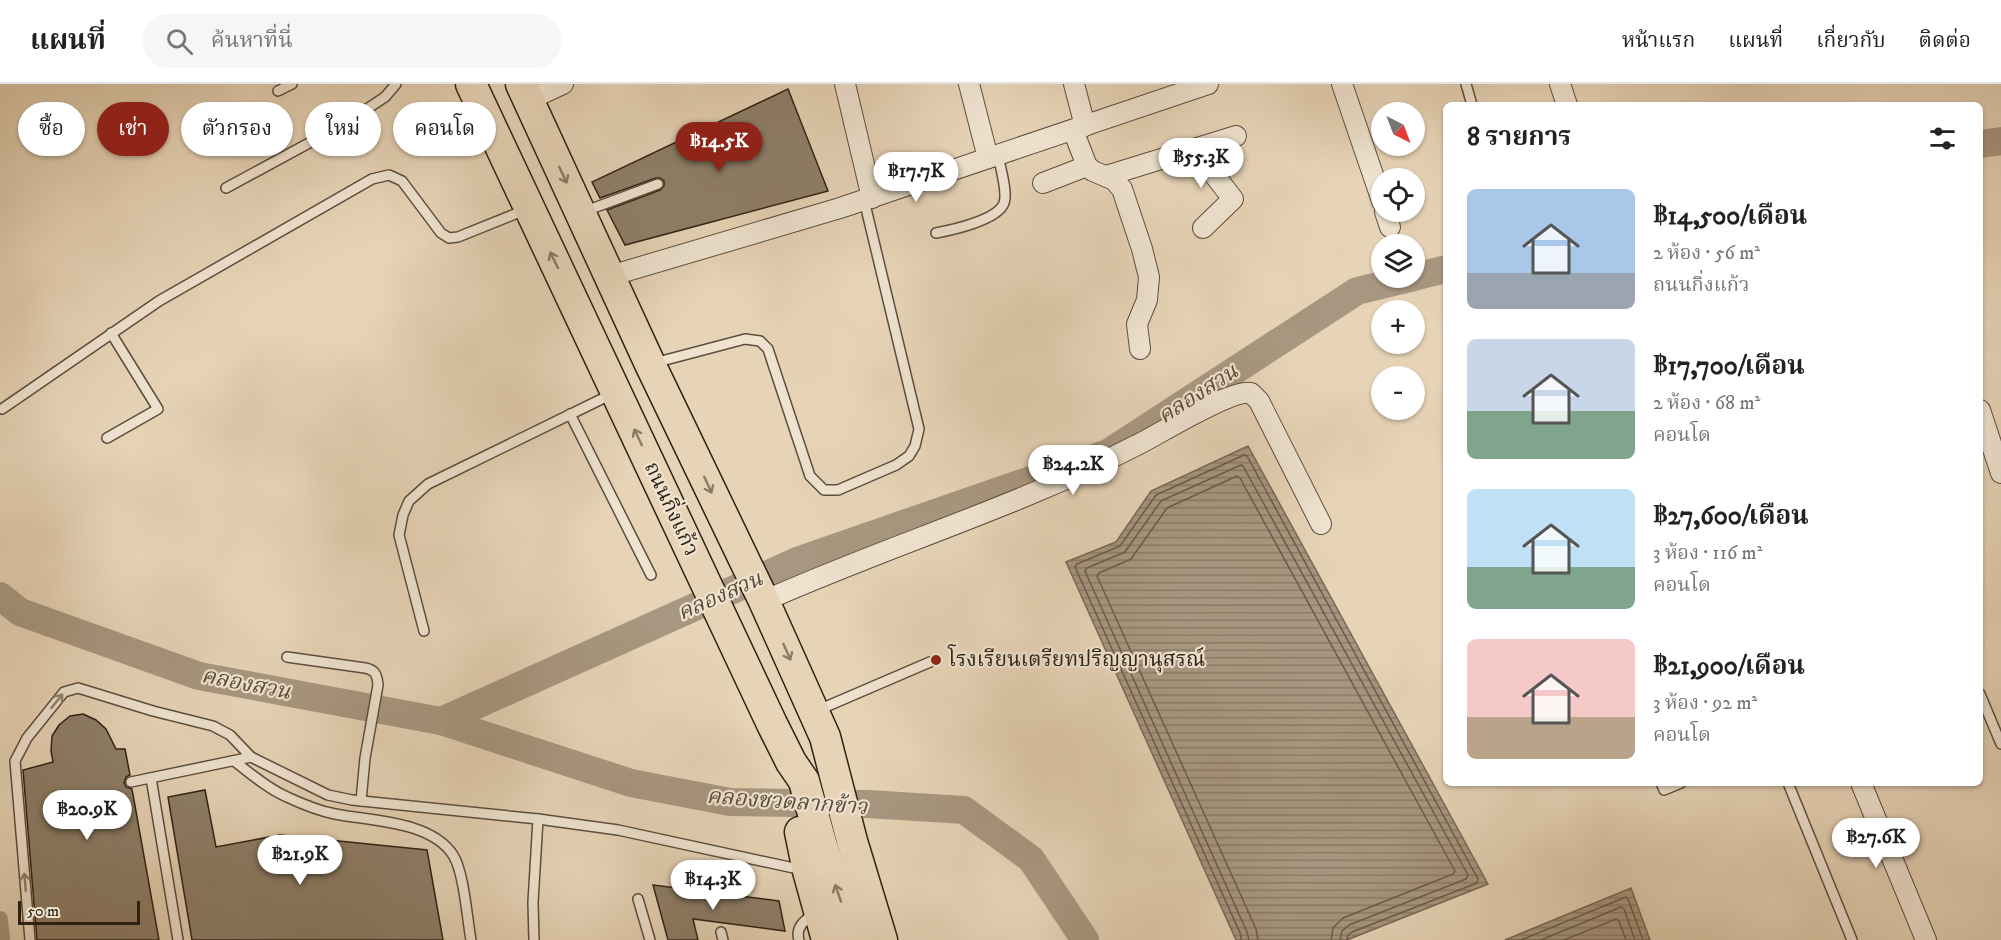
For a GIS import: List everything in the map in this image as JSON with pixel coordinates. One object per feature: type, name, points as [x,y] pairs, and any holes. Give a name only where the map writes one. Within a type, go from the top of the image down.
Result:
[{"type":"main road","name":"ถนนกิ่งแก้ว","points":[[471,84],[617,391],[795,776],[811,854]]},
{"type":"main road","name":"ถนนกิ่งแก้ว","points":[[524,92],[650,364],[764,600],[844,776],[861,839],[882,940]]},
{"type":"main road","points":[[861,839],[902,940]]},
{"type":"main road","points":[[811,854],[819,909],[828,940]]},
{"type":"main road","points":[[811,854],[854,940]]},
{"type":"street","points":[[524,92],[561,84]]},
{"type":"street","points":[[845,84],[868,199]]},
{"type":"street","points":[[969,84],[993,157]]},
{"type":"street","points":[[1074,84],[1079,128],[1087,166],[1114,180],[1122,189],[1149,277],[1147,300],[1137,324],[1140,349]]},
{"type":"street","points":[[610,276],[868,199],[1079,128],[1188,87],[1208,84]]},
{"type":"street","points":[[1342,84],[1371,169]]},
{"type":"street","points":[[1560,84],[1566,102]]},
{"type":"street","points":[[1106,176],[1236,136]]},
{"type":"street","points":[[1194,149],[1233,199],[1203,228]]},
{"type":"street","points":[[1043,183],[1087,166]]},
{"type":"street","points":[[764,600],[1023,499],[1136,446],[1222,400],[1245,392],[1251,393],[1259,401],[1321,524]]},
{"type":"street","points":[[1983,419],[2001,473]]},
{"type":"street","points":[[1862,786],[1926,940]]},
{"type":"lane","points":[[278,91],[292,84]]},
{"type":"lane","points":[[226,188],[344,124],[385,97],[396,84]]},
{"type":"lane","points":[[1466,84],[1471,102]]},
{"type":"lane","points":[[936,233],[959,228],[995,214],[1001,208],[1005,194],[993,157]]},
{"type":"lane","points":[[2,409],[159,301],[372,178],[388,175],[402,181],[441,233],[449,238],[458,237],[530,208]]},
{"type":"lane","points":[[581,213],[658,184]]},
{"type":"lane","points":[[650,364],[745,339],[760,341],[768,349],[810,476],[824,490],[838,490],[896,465],[909,456],[915,446],[919,429],[868,199]]},
{"type":"lane","points":[[106,438],[158,409],[111,333]]},
{"type":"lane","points":[[424,631],[399,535],[403,514],[409,501],[428,484],[617,391]]},
{"type":"lane","points":[[570,414],[651,575]]},
{"type":"lane","points":[[287,657],[373,670],[377,675],[361,801]]},
{"type":"lane","points":[[820,725],[930,662]]},
{"type":"lane","points":[[30,940],[15,761],[27,738],[64,692],[78,688],[153,711],[213,726],[230,735],[251,757],[328,795],[361,801],[538,819],[811,854]]},
{"type":"lane","points":[[1983,701],[2001,744]]},
{"type":"lane","points":[[131,782],[251,757]]},
{"type":"lane","points":[[234,761],[284,796],[332,813],[406,826],[436,836],[453,854],[459,866],[471,940]]},
{"type":"lane","points":[[151,778],[178,940]]},
{"type":"lane","points":[[1789,786],[1852,940]]},
{"type":"lane","points":[[534,940],[533,902],[538,819]]},
{"type":"lane","points":[[638,899],[650,940]]},
{"type":"lane","points":[[799,940],[797,936],[799,928],[819,909]]},
{"type":"water","points":[[1248,446],[1488,884],[1347,940],[1236,940],[1066,562],[1116,542],[1151,491]]},
{"type":"water","points":[[1631,888],[1650,940],[1505,940]]},
{"type":"building","points":[[788,89],[828,191],[625,245],[607,210],[660,190],[664,186],[664,181],[656,178],[600,198],[592,182]]},
{"type":"building","points":[[83,714],[96,720],[106,729],[116,749],[125,749],[130,775],[126,777],[124,783],[126,787],[132,789],[159,940],[37,940],[23,770],[53,762],[52,736],[59,725],[70,716]]},
{"type":"building","points":[[205,790],[216,847],[280,835],[427,850],[443,940],[192,940],[168,797]]},
{"type":"building","points":[[653,885],[779,901],[785,931],[693,919],[698,940],[668,940]]},
{"type":"waterway","name":"คลองสวน","points":[[1983,144],[2001,141]]},
{"type":"waterway","name":"คลองสวน","points":[[1425,274],[1443,270]]},
{"type":"waterway","name":"คลองสวน","points":[[441,721],[797,561],[1108,453],[1357,291],[1371,288]]},
{"type":"waterway","name":"คลองชวดลากข้าว","points":[[0,596],[20,612],[199,676],[441,721],[631,783],[730,802],[868,804],[964,810],[1031,859],[1085,940]]},
{"type":"waterway","points":[[0,919],[2,940]]},
{"type":"place","name":"โรงเรียนเตรียทปริญญานุสรณ์","points":[[936,660]]}]
